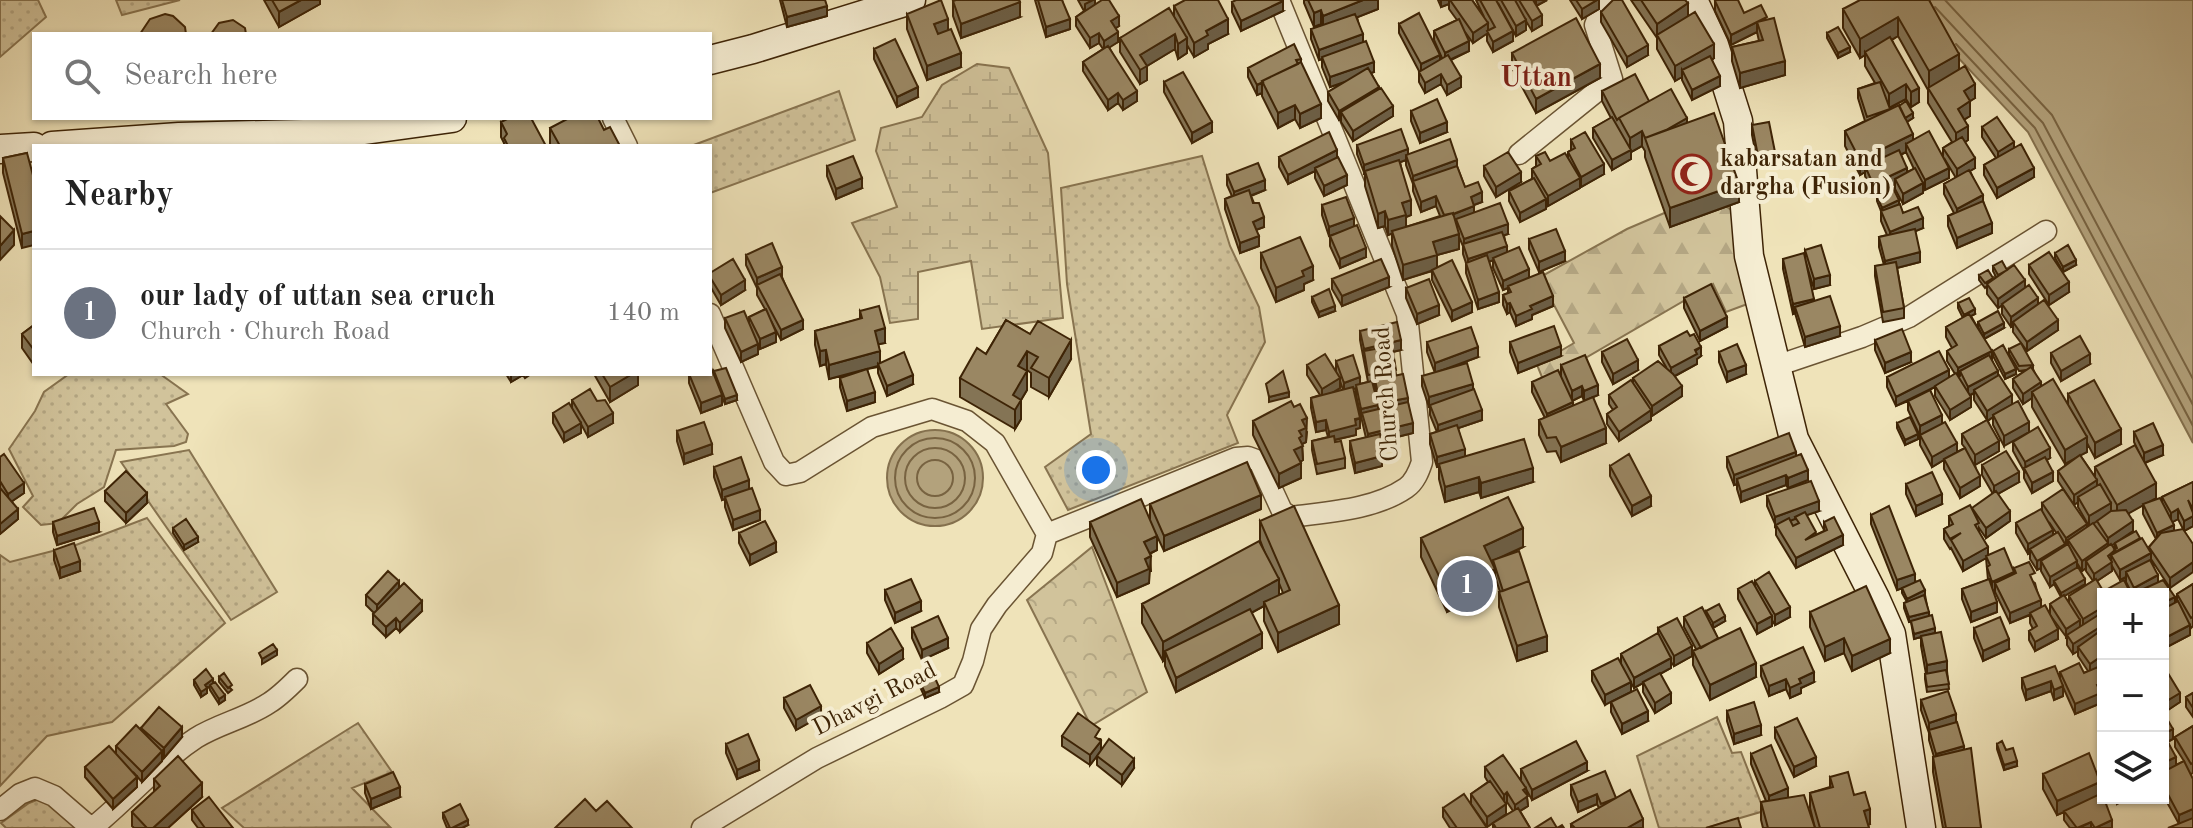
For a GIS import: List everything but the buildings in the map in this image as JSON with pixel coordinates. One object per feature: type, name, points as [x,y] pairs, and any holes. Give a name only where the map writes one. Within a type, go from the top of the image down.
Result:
[{"type":"street","points":[[712,59],[753,49],[849,9],[911,0]]},
{"type":"street","name":"Church Road","points":[[1047,534],[1236,458],[1248,457],[1259,461],[1282,511],[1291,517],[1358,508],[1407,488],[1417,475],[1422,462],[1407,314],[1279,0]]},
{"type":"street","points":[[1519,154],[1612,79],[1595,25],[1605,0]]},
{"type":"street","points":[[1693,0],[1714,45],[1738,121],[1749,256],[1794,439],[1891,634],[1921,828]]},
{"type":"street","points":[[80,144],[179,137],[343,133],[437,120]]},
{"type":"street","points":[[614,120],[626,144]]},
{"type":"street","points":[[0,149],[32,147]]},
{"type":"street","points":[[1776,366],[1819,353],[1909,317],[2046,231]]},
{"type":"street","points":[[712,319],[774,462],[786,475],[800,472],[872,427],[932,409],[967,421],[995,443],[1047,534]]},
{"type":"street","name":"Dhavgi Road","points":[[702,828],[817,758],[963,685],[981,629],[997,605],[1042,553],[1047,534]]},
{"type":"street","points":[[0,810],[20,794],[35,788],[54,796],[91,828],[185,747],[230,720],[267,705],[297,679]]},
{"type":"green space","points":[[0,0],[38,0],[46,17],[0,57]]},
{"type":"green space","points":[[116,0],[180,0],[122,15]]},
{"type":"green space","points":[[977,64],[1009,68],[1048,153],[1063,318],[982,329],[971,261],[918,272],[918,319],[890,323],[880,277],[852,223],[897,207],[876,151],[881,128],[922,117],[942,85]]},
{"type":"green space","points":[[839,91],[855,140],[712,192],[712,144],[696,144]]},
{"type":"green space","points":[[1202,156],[1230,246],[1259,307],[1265,342],[1227,415],[1238,443],[1068,510],[1045,467],[1091,434],[1067,284],[1061,188]]},
{"type":"green space","points":[[1718,200],[1735,213],[1750,303],[1726,312],[1713,284],[1544,382],[1537,365],[1574,343],[1544,286],[1542,276],[1627,229],[1676,208]]},
{"type":"green space","points":[[66,376],[163,376],[188,394],[166,404],[188,434],[186,442],[174,446],[116,450],[104,487],[77,504],[58,523],[41,525],[23,507],[33,496],[9,449],[44,392]]},
{"type":"green space","points":[[189,450],[277,592],[231,620],[121,462]]},
{"type":"green space","points":[[147,518],[225,623],[112,722],[47,736],[0,786],[0,555],[10,562],[76,545]]},
{"type":"green space","points":[[1092,547],[1147,692],[1091,726],[1027,600]]},
{"type":"green space","points":[[1717,717],[1732,753],[1741,752],[1764,811],[1706,828],[1659,828],[1637,756]]},
{"type":"green space","points":[[358,723],[392,772],[352,788],[390,827],[244,828],[222,808]]},
{"type":"green space","points":[[42,798],[81,828],[6,828],[1,823],[29,803]]},
{"type":"water","points":[[1904,0],[2193,0],[2193,443],[2028,132]]},
{"type":"water","points":[[935,430],[953,434],[969,444],[979,460],[983,478],[979,496],[969,512],[953,522],[935,526],[917,522],[901,512],[891,496],[887,478],[891,460],[901,444],[917,434]]},
{"type":"place","name":"kabarsatan and dargha (Fusion)","points":[[1692,174]]},
{"type":"place","name":"our lady of uttan sea cruch","points":[[1467,586]]},
{"type":"district","name":"Uttan","points":[[1536,79]]}]
